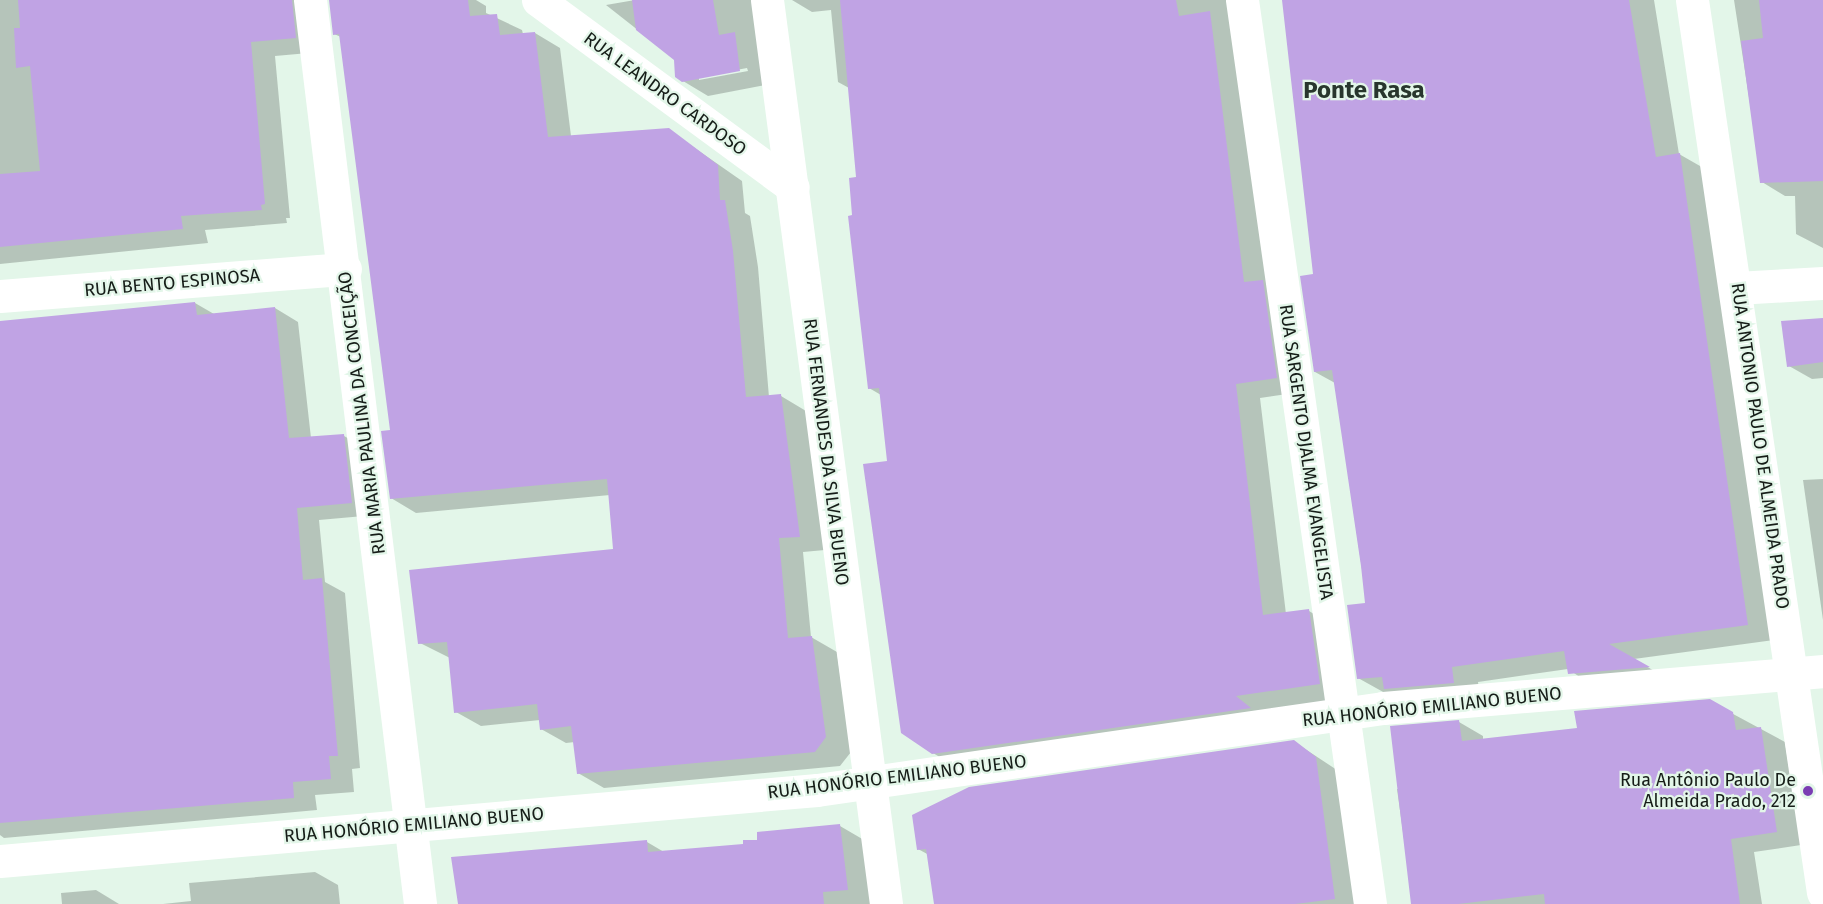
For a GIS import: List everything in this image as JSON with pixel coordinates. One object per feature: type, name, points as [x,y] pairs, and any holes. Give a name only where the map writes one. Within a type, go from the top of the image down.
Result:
[{"type":"street","name":"RUA MARIA PAULINA DA CONCEIÇÃO","points":[[310,0],[345,269],[420,904]]},
{"type":"street","name":"RUA LEANDRO CARDOSO","points":[[538,0],[793,187]]},
{"type":"street","name":"RUA FERNANDES DA SILVA BUENO","points":[[767,0],[793,187],[868,783],[886,904]]},
{"type":"street","name":"RUA SARGENTO DJALMA EVANGELISTA","points":[[1242,0],[1370,904]]},
{"type":"street","name":"RUA ANTONIO PAULO DE ALMEIDA PRADO","points":[[1692,0],[1736,288],[1807,672],[1823,892]]},
{"type":"street","name":"RUA BENTO ESPINOSA","points":[[0,296],[345,269]]},
{"type":"street","points":[[1736,288],[1823,283]]},
{"type":"street","name":"RUA HONÓRIO EMILIANO BUENO","points":[[0,861],[410,826],[868,783],[1343,714],[1807,672]]},
{"type":"building","points":[[18,0],[292,0],[296,38],[251,42],[265,204],[261,205],[262,210],[181,216],[183,229],[0,247],[0,174],[40,171],[30,66],[16,68],[14,28],[20,28]]},
{"type":"building","points":[[329,0],[468,0],[470,16],[497,14],[500,35],[535,32],[548,137],[669,128],[718,165],[720,200],[725,200],[733,251],[746,397],[781,394],[800,537],[779,538],[788,638],[812,636],[826,737],[815,752],[577,774],[571,726],[540,730],[537,704],[454,713],[447,642],[418,644],[409,570],[613,549],[607,479],[390,499],[381,431],[390,430],[339,34],[333,35]]},
{"type":"building","points":[[632,0],[713,0],[719,35],[735,32],[740,71],[682,82],[675,77],[674,60],[636,30]]},
{"type":"building","points":[[840,0],[1176,0],[1179,16],[1210,11],[1244,282],[1263,280],[1277,378],[1236,384],[1263,615],[1309,609],[1320,684],[1236,696],[1251,708],[932,754],[901,733],[863,464],[887,461],[879,388],[868,389],[848,216],[852,215],[849,178],[856,177]]},
{"type":"building","points":[[1282,0],[1629,0],[1656,157],[1680,153],[1748,625],[1609,644],[1650,667],[1568,674],[1564,651],[1452,667],[1454,683],[1384,689],[1382,677],[1357,679],[1347,605],[1365,603],[1361,566],[1332,370],[1314,372],[1300,276],[1313,274]]},
{"type":"building","points":[[1759,0],[1823,0],[1823,181],[1760,183],[1741,41],[1763,38]]},
{"type":"building","points":[[195,302],[197,315],[275,307],[289,438],[344,434],[352,503],[297,508],[303,580],[322,578],[338,756],[329,756],[331,779],[293,782],[294,798],[0,823],[0,321]]},
{"type":"building","points":[[1823,318],[1823,362],[1787,367],[1781,321]]},
{"type":"building","points":[[1710,699],[1733,712],[1736,730],[1761,727],[1777,832],[1731,839],[1740,904],[1545,904],[1544,894],[1458,904],[1411,904],[1390,726],[1459,720],[1462,741],[1577,728],[1574,711]]},
{"type":"building","points":[[1294,740],[1316,757],[1335,899],[1295,904],[934,904],[926,849],[917,850],[912,815],[969,787]]},
{"type":"building","points":[[840,824],[848,890],[823,892],[824,904],[458,904],[451,857],[647,840],[648,852],[743,844],[743,840],[757,840],[757,832]]},
{"type":"place","name":"Rua Antônio Paulo De Almeida Prado, 212","points":[[1808,791]]},
{"type":"district","name":"Ponte Rasa","points":[[1364,91]]}]
